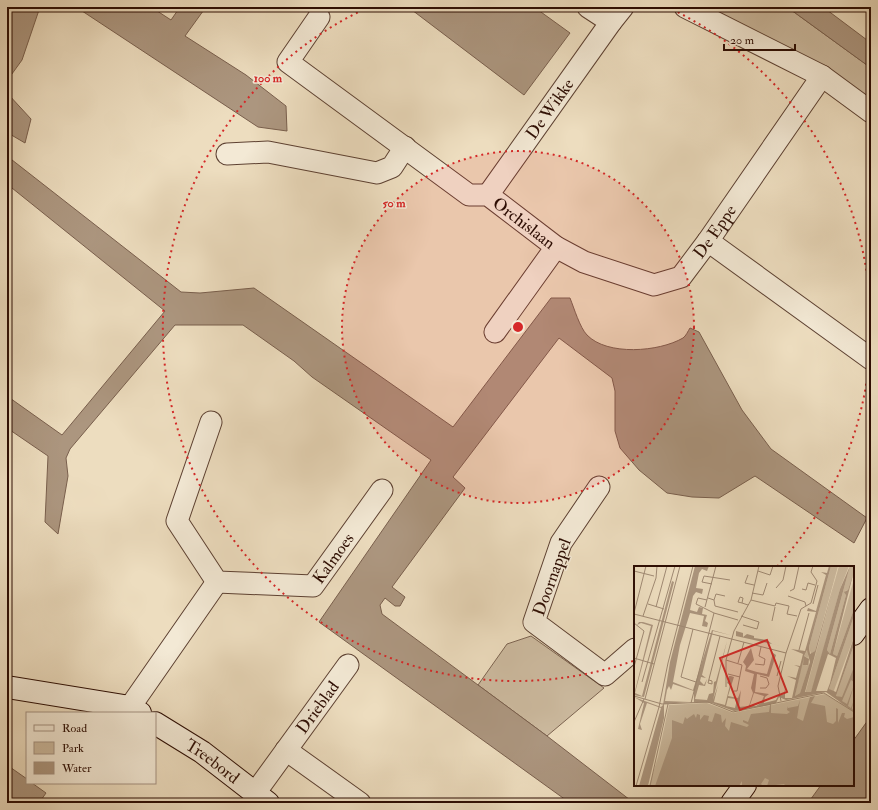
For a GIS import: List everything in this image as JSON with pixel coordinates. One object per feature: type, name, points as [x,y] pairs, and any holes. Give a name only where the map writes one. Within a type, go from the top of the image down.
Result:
[{"type":"street","points":[[588,7],[617,15]]},
{"type":"street","points":[[685,7],[822,76],[871,112]]},
{"type":"street","name":"De Wikke","points":[[488,195],[617,15]]},
{"type":"street","name":"Orchislaan","points":[[319,17],[288,62],[469,195],[488,195],[556,247],[495,332]]},
{"type":"street","name":"De Eppe","points":[[556,247],[584,262],[654,285],[681,277],[708,241],[822,76]]},
{"type":"street","points":[[227,154],[268,152],[376,172],[392,167],[405,147]]},
{"type":"street","points":[[708,241],[871,359]]},
{"type":"street","points":[[7,687],[135,710],[217,582],[177,521],[211,422]]},
{"type":"street","name":"Doornappel","points":[[599,486],[561,543],[534,622],[605,674],[634,650]]},
{"type":"street","name":"Kalmoes","points":[[217,582],[314,586],[382,490]]},
{"type":"street","points":[[854,633],[871,609]]},
{"type":"street","name":"Drieblad","points":[[261,798],[286,750],[348,665]]},
{"type":"street","name":"Treebord","points":[[156,724],[202,752],[261,798]]},
{"type":"street","name":"Drieblad","points":[[286,750],[360,803]]},
{"type":"street","points":[[732,803],[744,786]]},
{"type":"green space","points":[[697,7],[787,7],[871,68],[871,99],[834,77]]},
{"type":"green space","points":[[531,636],[604,688],[547,736],[478,685],[507,644]]},
{"type":"water","points":[[7,7],[40,7],[22,60],[9,78],[8,94],[31,119],[25,143],[8,133],[7,134]]},
{"type":"water","points":[[76,7],[151,7],[171,20],[180,7],[206,7],[185,36],[246,75],[286,106],[287,131],[258,127]]},
{"type":"water","points":[[408,7],[534,7],[570,33],[524,95]]},
{"type":"water","points":[[787,7],[823,7],[871,43],[871,68]]},
{"type":"water","points":[[7,156],[181,292],[200,293],[254,288],[453,427],[551,298],[570,298],[584,332],[596,342],[620,349],[647,349],[673,343],[683,338],[690,328],[699,332],[742,410],[771,449],[867,518],[854,543],[755,476],[719,498],[692,497],[667,493],[639,470],[620,448],[615,431],[615,391],[612,378],[559,338],[453,477],[465,488],[392,587],[405,597],[400,606],[395,606],[385,598],[380,605],[382,614],[547,736],[634,803],[570,803],[319,622],[431,460],[312,377],[294,361],[243,325],[175,325],[70,449],[66,458],[68,476],[58,534],[45,522],[48,456],[7,428],[7,396],[62,435],[165,311],[7,184]]},
{"type":"water","points":[[871,716],[871,803],[808,803],[820,786],[854,786],[854,740]]},
{"type":"water","points":[[7,765],[26,778],[26,784],[33,784],[46,793],[39,803],[12,803],[7,799]]}]
